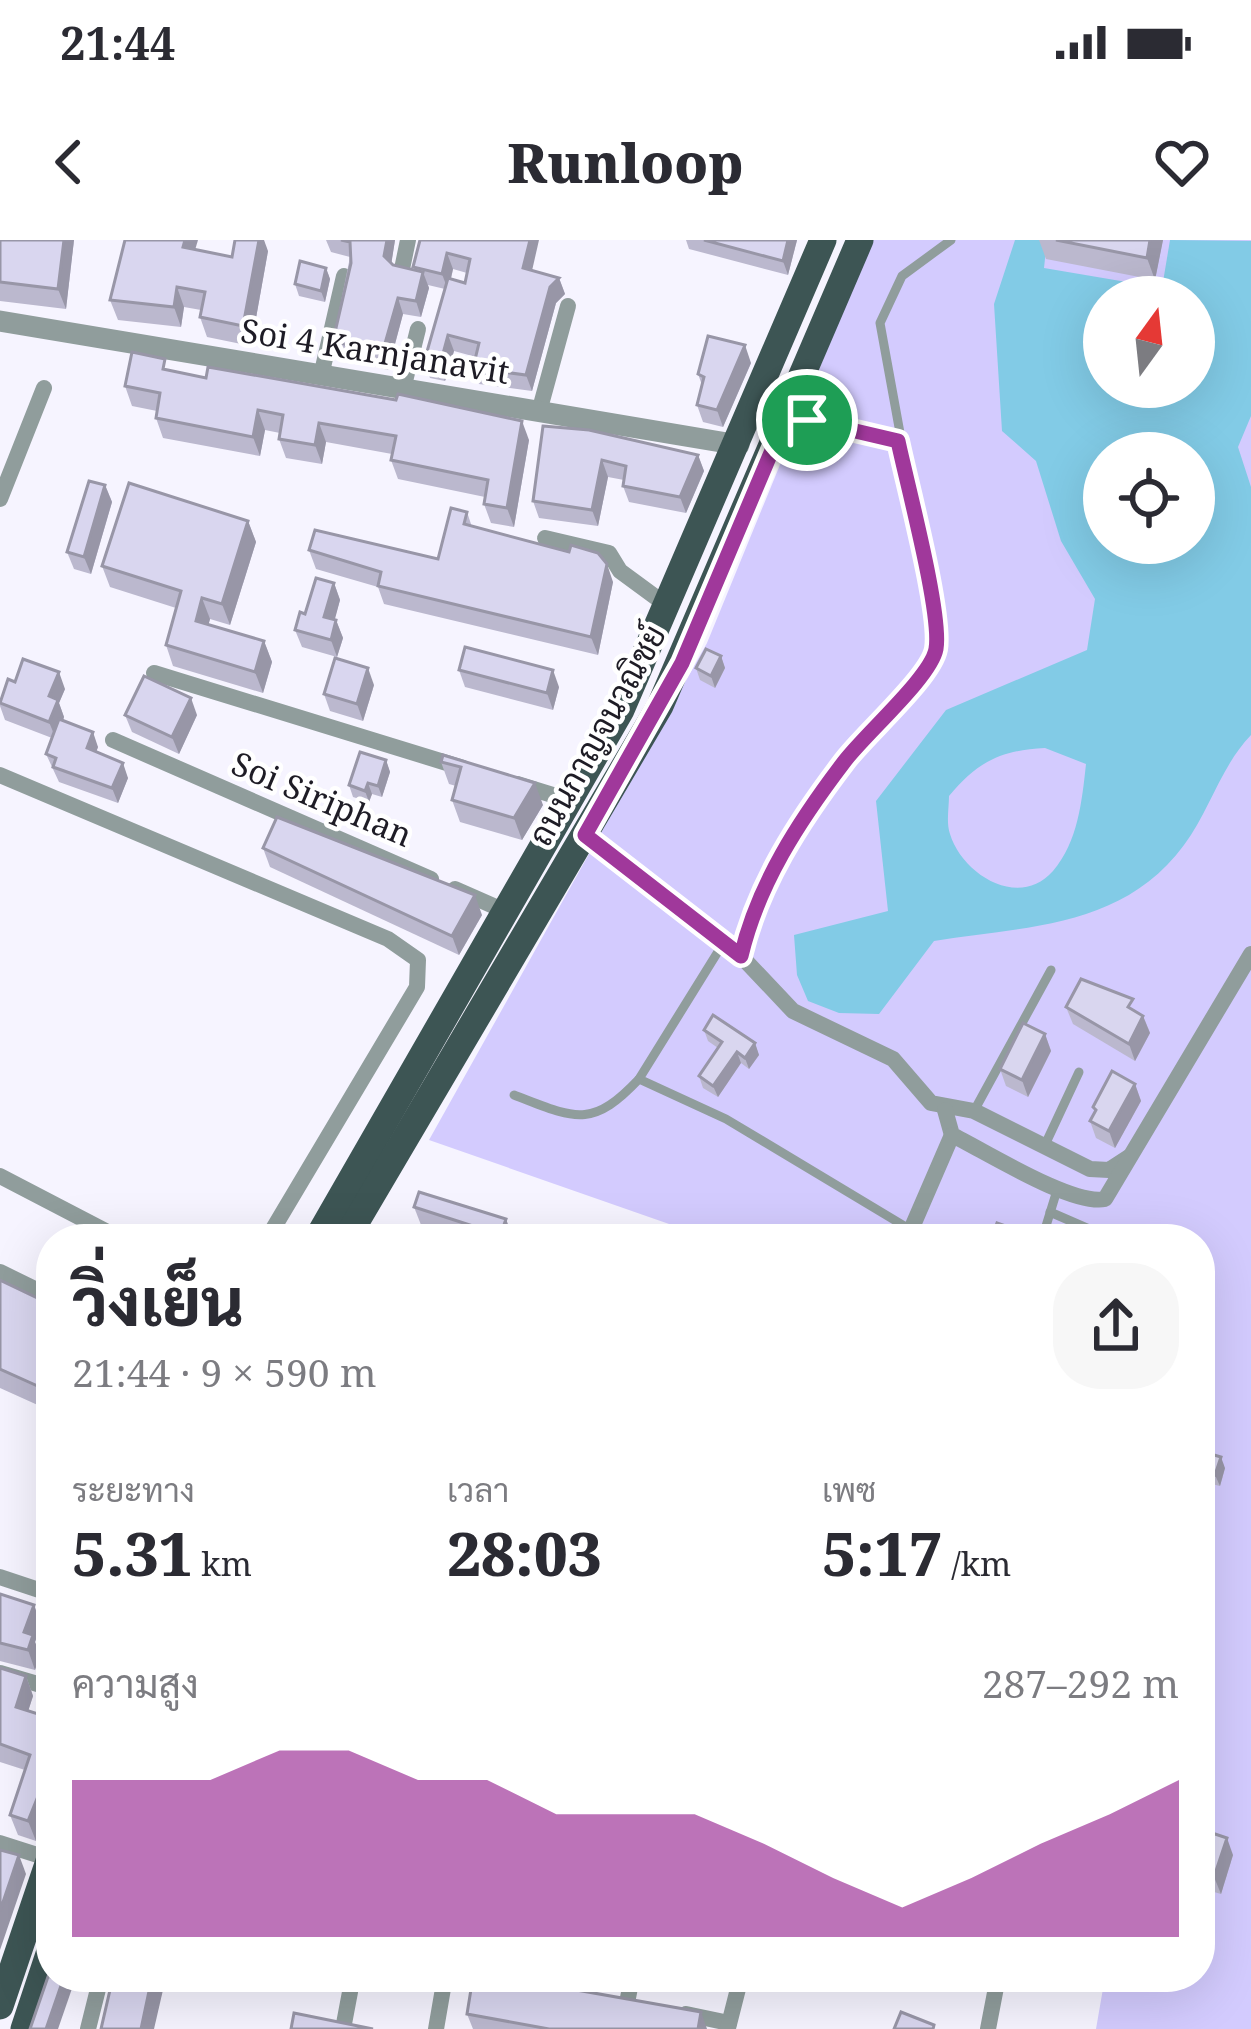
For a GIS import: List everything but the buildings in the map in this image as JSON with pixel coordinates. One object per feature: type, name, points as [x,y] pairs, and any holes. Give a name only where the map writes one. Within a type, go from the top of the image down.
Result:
[{"type":"main road","name":"ถนนกาญจนวณิชย์","points":[[325,1224],[572,801],[669,607],[824,240]]},
{"type":"main road","name":"ถนนกาญจนวณิชย์","points":[[355,1224],[682,663],[860,240]]},
{"type":"main road","points":[[0,2006],[6,1971],[36,1893]]},
{"type":"main road","points":[[24,2029],[36,1992]]},
{"type":"street","points":[[402,269],[408,240]]},
{"type":"street","points":[[321,376],[344,276]]},
{"type":"street","points":[[539,412],[568,306]]},
{"type":"street","name":"Soi 4 Karnjanavit","points":[[0,321],[739,446]]},
{"type":"street","points":[[403,389],[418,329]]},
{"type":"street","points":[[0,499],[44,388]]},
{"type":"street","points":[[545,538],[609,553],[620,571],[669,607]]},
{"type":"street","points":[[154,673],[484,774]]},
{"type":"street","name":"Soi Siriphan","points":[[113,740],[508,912]]},
{"type":"street","points":[[0,775],[388,938],[418,960],[417,987],[276,1224]]},
{"type":"street","points":[[506,781],[572,801]]},
{"type":"street","points":[[585,835],[741,956],[794,1011],[893,1059],[931,1103],[945,1110],[974,1111],[1099,1172],[1129,1157]]},
{"type":"street","points":[[952,1135],[1058,1187],[1102,1200],[1251,954]]},
{"type":"street","points":[[913,1224],[952,1135],[945,1110]]},
{"type":"street","points":[[0,1176],[93,1224]]},
{"type":"street","points":[[0,1272],[36,1290]]},
{"type":"street","points":[[0,1576],[36,1589]]},
{"type":"street","points":[[0,1673],[36,1684]]},
{"type":"street","points":[[0,1844],[36,1853]]},
{"type":"street","points":[[88,2029],[97,1992]]},
{"type":"street","points":[[343,2029],[350,1992]]},
{"type":"street","points":[[436,2029],[442,1992]]},
{"type":"street","points":[[627,2003],[629,1992]]},
{"type":"street","points":[[668,2011],[729,2026],[738,1992]]},
{"type":"street","points":[[988,2029],[995,1992]]},
{"type":"street","points":[[604,1999],[647,2007]]},
{"type":"lane","points":[[741,956],[765,882],[804,819],[843,764],[933,659],[937,636],[880,334],[882,311],[910,268],[951,240]]},
{"type":"lane","points":[[787,415],[898,441]]},
{"type":"lane","points":[[514,1095],[586,1117],[613,1106],[639,1079],[724,942]]},
{"type":"lane","points":[[974,1111],[1051,970]]},
{"type":"lane","points":[[1043,1147],[1079,1072]]},
{"type":"lane","points":[[639,1079],[726,1119],[893,1224]]},
{"type":"lane","points":[[1047,1224],[1058,1187]]},
{"type":"lane","points":[[1051,1212],[1078,1224]]},
{"type":"shaded area","points":[[872,240],[1251,240],[1251,2029],[1096,2029],[1102,1992],[1215,1992],[1215,1224],[669,1224],[429,1140],[707,643]]},
{"type":"water","points":[[1015,240],[1047,240],[1044,268],[1091,276],[1083,276],[1083,408],[1215,408],[1215,276],[1164,276],[1170,240],[1251,241],[1251,416],[1238,447],[1251,487],[1251,735],[1184,845],[1132,893],[1103,908],[1038,926],[934,941],[879,1014],[839,1013],[808,1001],[797,975],[794,935],[888,911],[876,801],[946,710],[1087,650],[1095,599],[1061,541],[1036,461],[1002,431],[994,304]],"holes":[[[1045,748],[1086,764],[1073,834],[1061,860],[1039,882],[1024,887],[993,882],[956,849],[949,830],[949,796],[991,760]]]},
{"type":"route","points":[[787,415],[807,420],[898,441],[937,647],[918,682],[886,711],[804,819],[765,882],[741,956],[585,835],[682,663],[787,415]]}]
